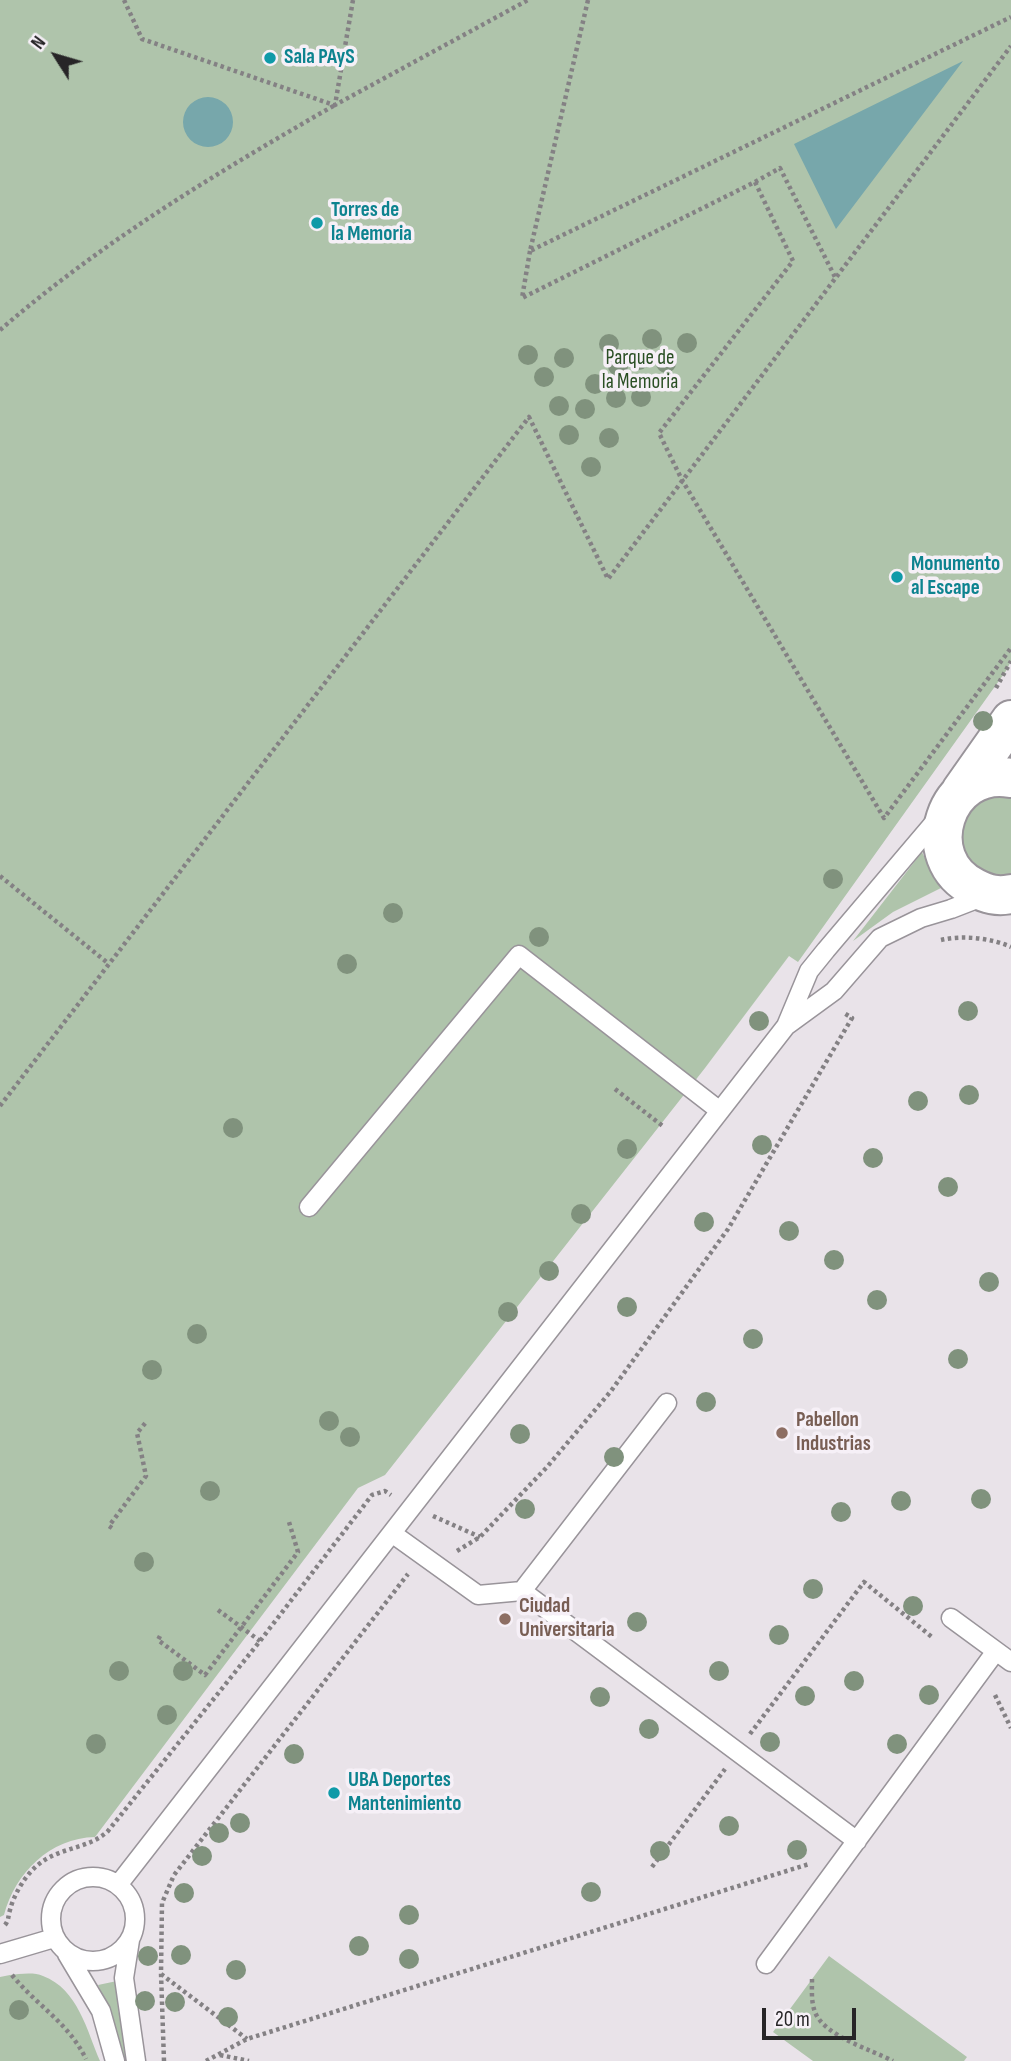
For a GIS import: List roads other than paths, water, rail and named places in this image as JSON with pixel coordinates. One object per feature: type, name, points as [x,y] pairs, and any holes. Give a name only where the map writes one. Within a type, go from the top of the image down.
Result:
[{"type":"main road","points":[[1003,896],[963,882],[946,860],[941,832],[955,798],[1011,720]]},
{"type":"main road","points":[[955,798],[980,780],[1011,778]]},
{"type":"lane","points":[[118,1885],[786,1026],[809,971],[955,798]]},
{"type":"lane","points":[[786,1026],[834,991],[880,938],[921,918],[1003,896]]},
{"type":"lane","points":[[309,1207],[519,954],[720,1111]]},
{"type":"lane","points":[[522,1591],[667,1403]]},
{"type":"lane","points":[[393,1534],[478,1595],[522,1591],[857,1841]]},
{"type":"lane","points":[[766,1964],[857,1841],[1004,1657],[951,1618]]},
{"type":"lane","points":[[115,2061],[101,2011],[67,1954],[54,1938],[50,1924],[56,1897],[66,1886],[92,1877],[106,1878],[118,1885],[127,1894],[135,1916],[124,1978],[136,2061]]},
{"type":"lane","points":[[2,1953],[54,1938]]},
{"type":"lane","points":[[67,1954],[80,1961],[95,1962],[115,1955],[131,1940]]},
{"type":"water","points":[[963,61],[836,229],[794,144]]},
{"type":"water","points":[[208,97],[225,105],[233,122],[225,139],[208,147],[191,139],[183,122],[191,105]]},
{"type":"place","name":"Sala PAyS","points":[[270,58]]},
{"type":"place","name":"Torres de la Memoria","points":[[317,223]]},
{"type":"place","name":"Monumento al Escape","points":[[897,577]]},
{"type":"place","name":"Pabellon Industrias","points":[[782,1433]]},
{"type":"place","name":"Ciudad Universitaria","points":[[505,1619]]},
{"type":"place","name":"UBA Deportes Mantenimiento","points":[[334,1793]]},
{"type":"park label","name":"Parque de la Memoria","points":[[640,371]]}]
